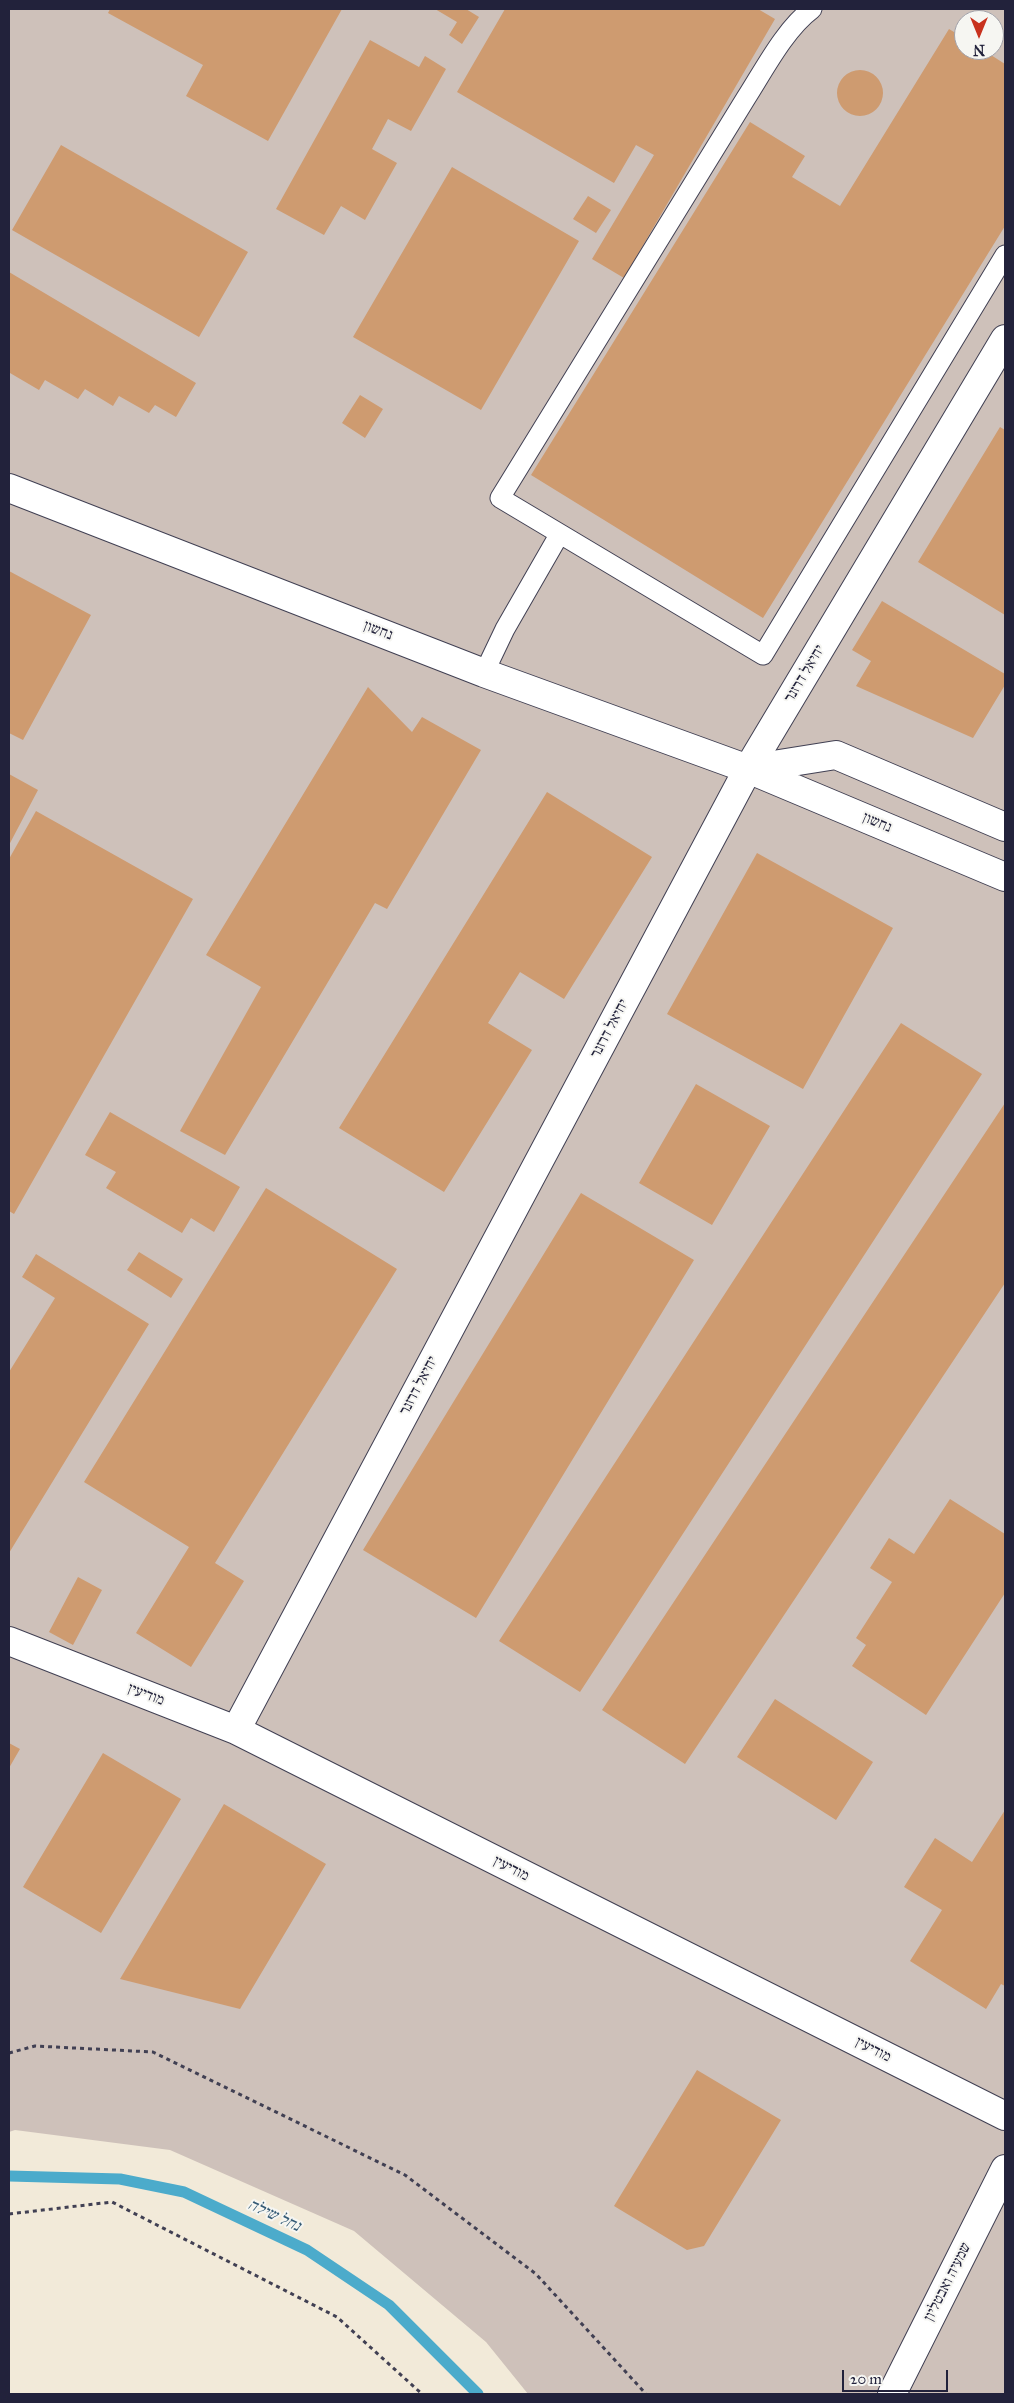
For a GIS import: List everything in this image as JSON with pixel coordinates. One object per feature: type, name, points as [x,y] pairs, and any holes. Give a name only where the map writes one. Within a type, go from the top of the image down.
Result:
[{"type":"street","name":"יחיאל דרזנר","points":[[236,1730],[748,769],[1005,339]]},
{"type":"street","name":"נחשון","points":[[9,488],[484,672],[748,769],[1005,877]]},
{"type":"street","name":"נחשון","points":[[748,769],[836,755],[1005,827]]},
{"type":"street","name":"מודיעין","points":[[9,1641],[236,1730],[1005,2116]]},
{"type":"street","name":"שמעיה ואבטליון","points":[[892,2394],[1005,2169]]},
{"type":"lane","points":[[812,9],[803,16],[787,36],[746,98],[500,498],[559,535],[763,655],[1005,255]]},
{"type":"lane","points":[[484,672],[504,630],[559,535]]},
{"type":"path","points":[[9,2052],[35,2046],[153,2052],[404,2175],[536,2274],[646,2394]]},
{"type":"path","points":[[9,2214],[112,2202],[337,2317],[422,2394]]},
{"type":"shaded area","points":[[9,9],[1005,9],[1005,2394],[528,2394],[486,2342],[354,2231],[170,2150],[15,2130],[9,2132]]},
{"type":"building","points":[[110,9],[342,9],[268,141],[186,96],[203,65],[108,13]]},
{"type":"building","points":[[435,9],[466,9],[479,17],[462,44],[449,35],[457,22]]},
{"type":"building","points":[[505,9],[758,9],[775,19],[624,278],[592,259],[654,155],[636,145],[614,183],[457,92]]},
{"type":"building","points":[[949,29],[954,32],[954,60],[999,60],[1005,64],[1005,226],[763,618],[531,475],[750,122],[805,156],[792,177],[840,206]]},
{"type":"building","points":[[370,40],[419,67],[425,56],[446,69],[411,131],[388,119],[372,149],[397,163],[365,220],[341,206],[324,235],[276,209]]},
{"type":"building","points":[[865,70],[877,76],[882,84],[882,102],[877,110],[869,115],[855,116],[843,110],[838,102],[837,88],[843,76],[851,71]]},
{"type":"building","points":[[61,145],[248,252],[199,337],[12,230]]},
{"type":"building","points":[[452,167],[579,241],[481,410],[353,337]]},
{"type":"building","points":[[588,196],[611,210],[596,233],[573,219]]},
{"type":"building","points":[[9,272],[196,383],[176,417],[155,405],[149,413],[119,396],[113,406],[85,389],[78,399],[45,380],[39,390],[10,373],[9,375]]},
{"type":"building","points":[[360,395],[383,409],[365,438],[342,423]]},
{"type":"building","points":[[1000,427],[1005,430],[1005,615],[918,562]]},
{"type":"building","points":[[9,571],[91,615],[23,740],[9,733]]},
{"type":"building","points":[[882,601],[1005,674],[1005,685],[973,738],[856,686],[871,661],[852,650]]},
{"type":"building","points":[[368,687],[412,732],[422,717],[481,750],[387,909],[375,903],[225,1155],[180,1131],[261,987],[206,955]]},
{"type":"building","points":[[9,774],[38,790],[9,845]]},
{"type":"building","points":[[547,792],[652,857],[564,999],[520,972],[488,1023],[532,1050],[444,1192],[339,1128]]},
{"type":"building","points":[[36,811],[193,899],[14,1214],[9,1211],[9,859]]},
{"type":"building","points":[[757,853],[893,928],[803,1089],[667,1014]]},
{"type":"building","points":[[901,1023],[982,1074],[580,1692],[499,1641]]},
{"type":"building","points":[[696,1084],[770,1126],[712,1225],[639,1183]]},
{"type":"building","points":[[1005,1103],[1005,1283],[685,1764],[602,1710]]},
{"type":"building","points":[[110,1112],[240,1187],[214,1232],[191,1218],[182,1233],[106,1188],[116,1172],[85,1155]]},
{"type":"building","points":[[266,1188],[397,1269],[215,1563],[244,1581],[191,1667],[136,1633],[189,1547],[84,1482]]},
{"type":"building","points":[[581,1193],[694,1260],[476,1618],[363,1550]]},
{"type":"building","points":[[139,1252],[183,1279],[171,1298],[127,1270]]},
{"type":"building","points":[[36,1254],[149,1324],[9,1553],[9,1372],[55,1298],[22,1277]]},
{"type":"building","points":[[950,1499],[1005,1534],[1005,1593],[926,1715],[852,1666],[866,1645],[856,1638],[892,1582],[870,1568],[889,1538],[914,1554]]},
{"type":"building","points":[[78,1577],[102,1590],[73,1645],[49,1632]]},
{"type":"building","points":[[775,1699],[873,1762],[836,1820],[737,1757]]},
{"type":"building","points":[[9,1743],[20,1749],[9,1768]]},
{"type":"building","points":[[103,1753],[181,1799],[101,1933],[23,1887]]},
{"type":"building","points":[[224,1804],[326,1864],[240,2009],[120,1979]]},
{"type":"building","points":[[1005,1810],[1005,1986],[1001,1984],[986,2009],[910,1961],[942,1910],[904,1887],[935,1838],[972,1862]]},
{"type":"building","points":[[697,2070],[781,2120],[704,2246],[687,2250],[614,2206]]},
{"type":"waterway","name":"נחל שילה","points":[[9,2176],[120,2179],[184,2192],[307,2250],[389,2305],[478,2394]]}]
